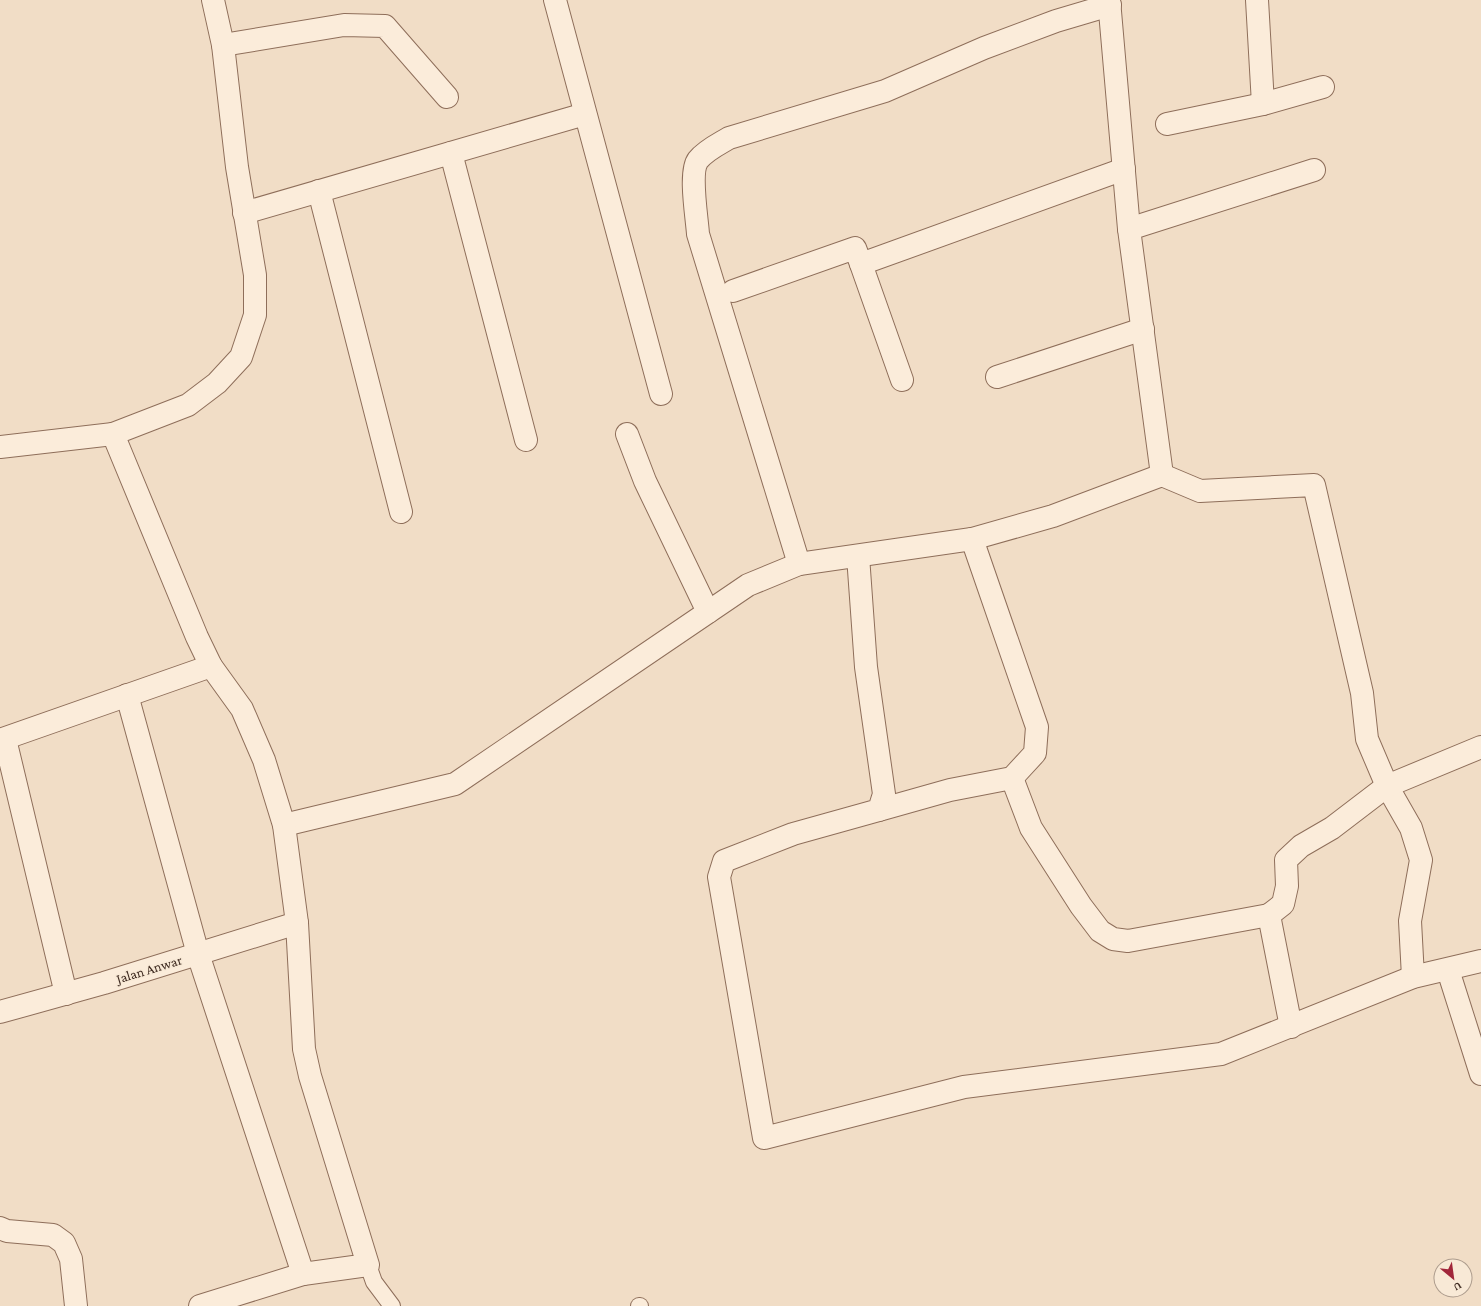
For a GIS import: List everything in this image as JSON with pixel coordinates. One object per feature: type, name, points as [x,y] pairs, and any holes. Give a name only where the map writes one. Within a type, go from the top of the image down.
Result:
[{"type":"street","points":[[0,447],[113,434],[188,405],[217,383],[241,357],[255,316],[255,275],[237,167],[223,45],[213,0]]},
{"type":"street","points":[[554,0],[661,394]]},
{"type":"street","points":[[1257,0],[1263,104]]},
{"type":"street","points":[[799,564],[698,234],[693,182],[697,161],[711,148],[729,138],[885,91],[984,48],[1056,21],[1110,3],[1130,229],[1162,476]]},
{"type":"street","points":[[223,45],[344,25],[385,26],[447,97]]},
{"type":"street","points":[[1167,124],[1263,104],[1323,87]]},
{"type":"street","points":[[244,213],[585,114]]},
{"type":"street","points":[[451,153],[526,440]]},
{"type":"street","points":[[861,264],[1124,169]]},
{"type":"street","points":[[1130,229],[1314,170]]},
{"type":"street","points":[[319,191],[400,512]]},
{"type":"street","points":[[733,291],[855,248],[902,380]]},
{"type":"street","points":[[998,377],[1142,329]]},
{"type":"street","points":[[113,434],[196,637],[211,666],[242,710],[264,760],[284,825],[297,923],[304,1049],[310,1076],[368,1265],[303,1274],[200,1306]]},
{"type":"street","points":[[627,434],[645,481],[708,612]]},
{"type":"street","points":[[284,825],[455,784],[748,585],[799,564],[972,539],[1053,516],[1162,476],[1200,491],[1314,485],[1362,693],[1367,739],[1387,786],[1411,828],[1421,860],[1410,922],[1413,977]]},
{"type":"street","points":[[972,539],[1037,727],[1035,754],[1012,778],[950,790],[793,834],[724,861],[719,877],[764,1138],[964,1087],[1221,1054],[1413,977],[1481,962]]},
{"type":"street","points":[[858,556],[866,667],[884,794],[879,810]]},
{"type":"street","points":[[66,994],[3,739],[211,666]]},
{"type":"street","points":[[127,695],[198,954],[303,1274]]},
{"type":"street","points":[[1012,778],[1031,828],[1091,919],[1100,931],[1113,939],[1128,941],[1269,916],[1283,904],[1287,886],[1286,860],[1301,846],[1332,828],[1387,786],[1481,747]]},
{"type":"street","points":[[1269,916],[1291,1027]]},
{"type":"street","name":"Jalan Anwar","points":[[0,1012],[66,994],[297,923]]},
{"type":"street","points":[[1448,970],[1481,1074]]},
{"type":"street","points":[[0,1228],[7,1231],[53,1236],[64,1243],[70,1259],[76,1306]]},
{"type":"lane","points":[[368,1265],[374,1282],[392,1306]]}]
